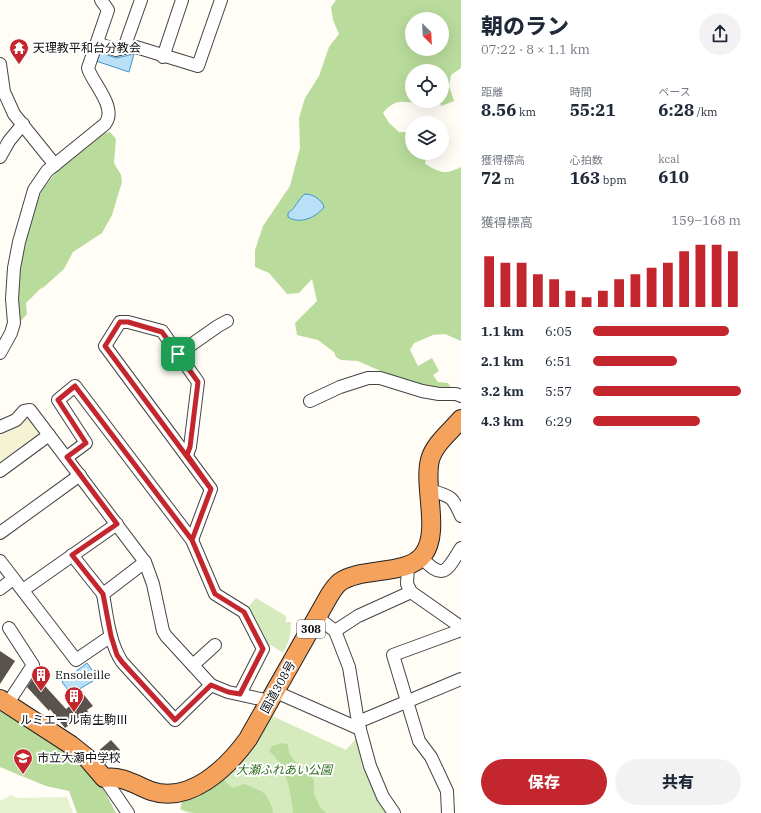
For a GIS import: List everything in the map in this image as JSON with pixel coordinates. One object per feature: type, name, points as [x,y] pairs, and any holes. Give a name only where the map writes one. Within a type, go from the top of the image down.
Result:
[{"type":"highway","points":[[415,561],[427,548],[430,540],[429,469],[432,453],[461,419]]},
{"type":"highway","name":"国道308号","points":[[104,778],[111,777],[128,781],[158,792],[177,792],[195,788],[215,774],[239,751],[256,726],[333,589],[345,579],[415,561]]},
{"type":"highway","points":[[4,701],[76,749],[86,757],[104,778]]},
{"type":"street","points":[[0,353],[11,333],[14,323],[12,299],[14,268],[27,211],[34,190],[40,180],[55,165],[105,124],[109,118],[107,105],[88,68],[108,10],[101,0]]},
{"type":"street","points":[[124,48],[141,0]]},
{"type":"street","points":[[163,56],[182,0]]},
{"type":"street","points":[[97,43],[116,50],[136,47],[198,66],[221,0]]},
{"type":"street","points":[[0,64],[4,92],[14,114],[55,165]]},
{"type":"street","points":[[0,157],[9,141],[23,124]]},
{"type":"street","points":[[178,354],[227,320]]},
{"type":"street","points":[[187,455],[190,447],[198,382],[162,332],[128,322],[120,322],[105,346],[211,489],[192,540]]},
{"type":"street","points":[[310,400],[340,387],[368,378],[389,380],[422,391],[439,394],[456,394],[461,396]]},
{"type":"street","points":[[67,457],[86,443],[58,400],[75,386],[192,540],[215,594],[244,612],[263,649],[240,694]]},
{"type":"street","points":[[0,427],[16,420],[24,411],[30,410],[145,562],[153,584],[163,631],[211,685],[228,692],[273,696],[359,725],[461,679]]},
{"type":"street","points":[[0,471],[49,434]]},
{"type":"street","points":[[1,530],[80,475]]},
{"type":"street","points":[[430,490],[447,495],[454,500],[461,516]]},
{"type":"street","points":[[23,590],[117,524]]},
{"type":"street","points":[[461,548],[447,569],[441,571],[432,569],[415,561],[407,584],[412,592],[461,629]]},
{"type":"street","points":[[72,555],[103,594],[111,636],[117,655],[175,720],[211,685]]},
{"type":"street","points":[[0,561],[76,660],[111,636]]},
{"type":"street","points":[[103,594],[145,562]]},
{"type":"street","points":[[0,588],[13,579]]},
{"type":"street","points":[[335,632],[358,616],[412,592]]},
{"type":"street","points":[[317,617],[335,632],[349,667],[359,725],[370,766],[383,796],[394,813]]},
{"type":"street","points":[[4,701],[33,665],[9,628]]},
{"type":"street","points":[[448,813],[447,791],[431,757],[419,741],[406,703],[393,655],[461,629]]},
{"type":"street","points":[[193,665],[215,645]]},
{"type":"street","points":[[104,778],[128,813]]},
{"type":"shaded area","points":[[25,415],[30,416],[40,430],[39,436],[0,465],[0,430]]},
{"type":"green space","points":[[336,0],[461,0],[461,68],[451,75],[449,86],[449,64],[405,64],[405,102],[394,104],[383,113],[389,123],[399,132],[405,132],[405,160],[426,160],[425,164],[443,172],[461,167],[461,341],[445,334],[433,335],[414,343],[410,350],[418,366],[432,358],[439,371],[433,375],[438,382],[448,383],[453,391],[443,392],[385,373],[358,361],[341,360],[336,357],[334,352],[318,340],[297,335],[295,323],[317,301],[312,279],[299,293],[287,294],[269,273],[255,267],[255,250],[263,226],[290,186],[300,148],[299,118],[305,98],[319,76],[329,47],[339,34],[333,20],[331,7]]},
{"type":"green space","points":[[449,86],[454,101],[449,103]]},
{"type":"green space","points":[[110,132],[116,139],[114,163],[121,175],[122,182],[112,215],[102,233],[73,252],[64,269],[26,303],[27,314],[21,321],[17,319],[18,260],[33,208],[43,189],[58,170],[100,134]]},
{"type":"green space","points":[[256,598],[286,616],[286,622],[291,622],[289,638],[283,653],[271,645],[268,647],[247,608]]},
{"type":"green space","points":[[0,711],[54,745],[79,764],[101,786],[116,813],[77,813],[69,791],[46,786],[0,767]]},
{"type":"green space","name":"大瀬ふれあい公園","points":[[268,714],[346,750],[358,736],[389,813],[189,813],[180,810],[182,797]]},
{"type":"green space","points":[[282,743],[288,744],[290,755],[314,780],[314,794],[320,807],[326,813],[293,813],[291,796],[284,771],[269,751],[272,746]]},
{"type":"green space","points":[[220,776],[232,788],[245,784],[261,791],[266,795],[272,807],[273,813],[194,813],[181,809],[183,798]]},
{"type":"green space","points":[[11,795],[16,798],[67,797],[73,813],[0,813],[0,801]]},
{"type":"water","points":[[102,53],[116,58],[134,54],[129,72],[96,61],[97,55]]},
{"type":"water","points":[[305,194],[317,198],[324,207],[313,217],[308,219],[298,220],[288,217],[288,213]]},
{"type":"water","points":[[87,663],[98,678],[71,694],[62,682]]},
{"type":"building","points":[[0,651],[15,661],[0,684]]},
{"type":"building","points":[[35,675],[66,709],[84,695],[93,706],[87,710],[88,712],[65,728],[50,709],[49,711],[27,687]]},
{"type":"building","points":[[111,740],[120,750],[105,764],[96,753]]},
{"type":"place","name":"天理教平和台分教会","points":[[19,65]]},
{"type":"place","name":"Ensoleille","points":[[41,692]]},
{"type":"place","name":"ルミエール南生駒Ⅲ","points":[[74,713]]},
{"type":"place","name":"市立大瀬中学校","points":[[23,775]]},
{"type":"route","points":[[178,354],[162,332],[128,322],[120,322],[105,346],[211,489],[192,540],[215,594],[244,612],[263,649],[240,694],[228,692],[211,685],[175,720],[117,655],[111,636],[103,594],[72,555],[117,524],[67,457],[86,443],[58,400],[75,386],[192,540],[211,489],[187,455],[190,447],[198,382],[178,354]]}]
